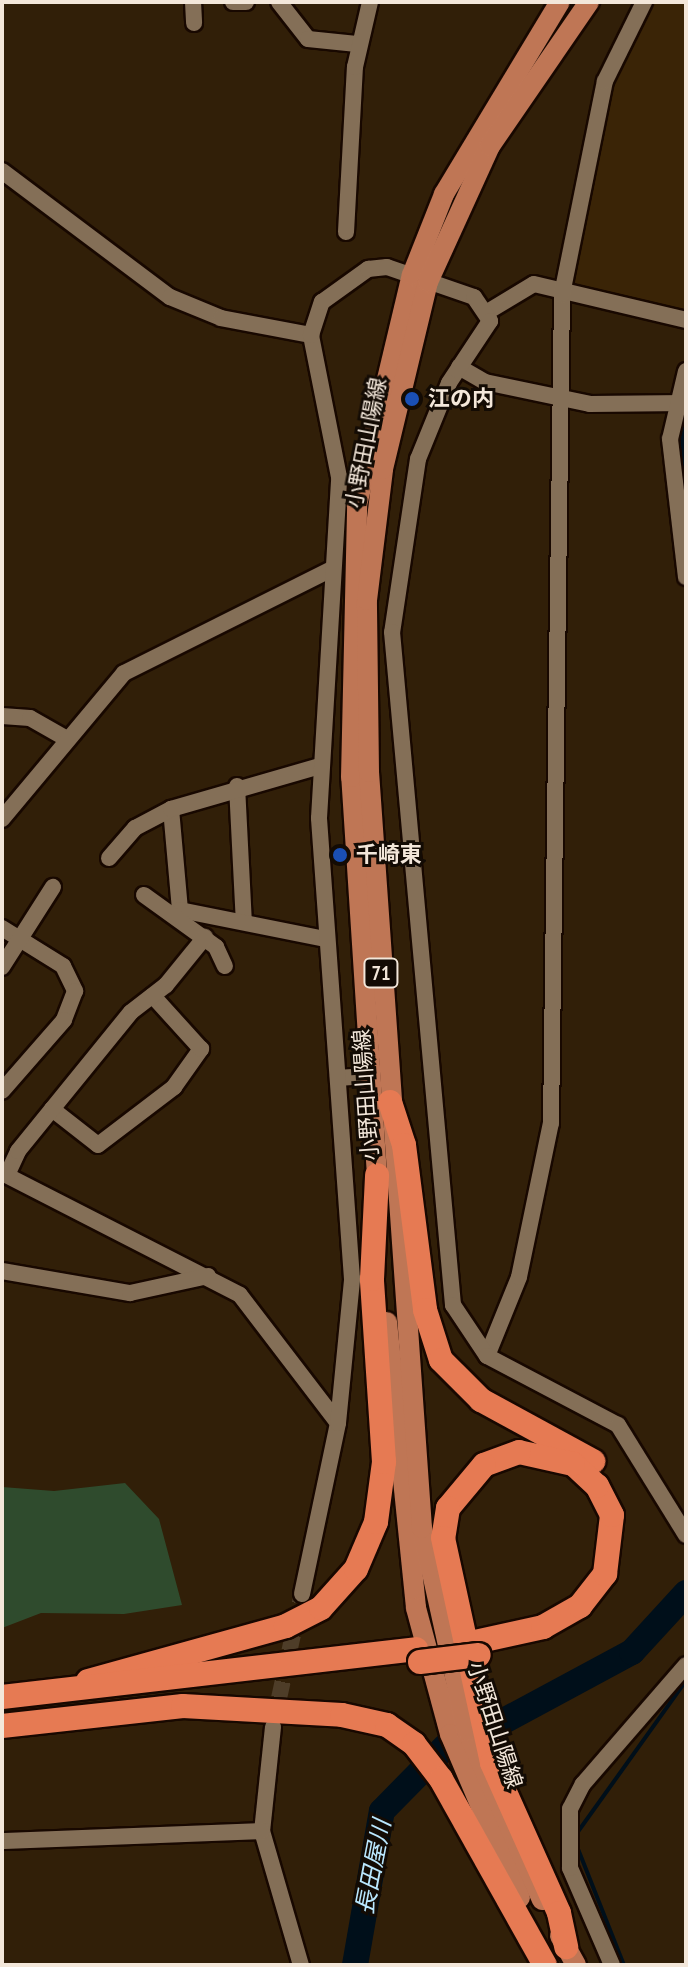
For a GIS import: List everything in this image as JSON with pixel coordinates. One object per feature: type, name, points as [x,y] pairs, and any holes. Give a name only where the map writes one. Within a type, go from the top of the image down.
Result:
[{"type":"highway","points":[[78,1717],[198,1685],[418,1656],[533,1645],[584,1621],[619,1578],[628,1526],[621,1498],[596,1463],[481,1400],[441,1360],[425,1310],[404,1145],[390,1102]]},
{"type":"highway","points":[[2,1697],[88,1681],[286,1626],[321,1608],[356,1569],[376,1522],[384,1462],[372,1279],[377,1175]]},
{"type":"highway","points":[[477,1649],[543,1627],[580,1606],[605,1574],[614,1542],[607,1503],[590,1478],[561,1458],[519,1452],[484,1465],[448,1508],[443,1538],[492,1763],[559,1913],[566,1959]]},
{"type":"highway","points":[[88,1681],[418,1656]]},
{"type":"highway","points":[[2,1726],[183,1706],[333,1714],[387,1725],[414,1744],[441,1779],[545,1965]]},
{"type":"main road","name":"小野田山陽線","points":[[560,2],[478,128],[420,278],[373,418],[351,588],[351,777],[401,1506],[416,1608],[470,1786],[566,1959]]},
{"type":"main road","name":"小野田山陽線","points":[[566,1959],[484,1779],[435,1603],[414,1453],[390,1102],[369,772],[367,600],[383,469],[420,278],[490,146],[589,2]]},
{"type":"street","points":[[193,2],[194,23]]},
{"type":"street","points":[[233,2],[246,2]]},
{"type":"street","points":[[279,2],[308,39],[357,44]]},
{"type":"street","points":[[346,232],[357,44],[370,2]]},
{"type":"street","points":[[487,1356],[519,1277],[551,1123],[562,294],[605,81],[644,2]]},
{"type":"street","points":[[2,171],[170,297],[221,318],[311,335]]},
{"type":"street","points":[[302,1594],[338,1423],[352,1279],[325,939],[320,766],[339,477],[311,335],[322,302],[356,273],[387,267],[474,297],[489,311]]},
{"type":"street","points":[[686,320],[562,294],[534,284],[489,311],[485,334],[459,367],[428,430],[410,497],[392,670],[446,1274],[458,1321],[487,1356],[618,1425],[686,1535]]},
{"type":"street","points":[[459,367],[485,382],[590,404],[681,402]]},
{"type":"street","points":[[686,371],[670,439],[686,577]]},
{"type":"street","points":[[2,819],[105,691],[151,654],[332,569]]},
{"type":"street","points":[[2,716],[30,718],[67,739]]},
{"type":"street","points":[[109,858],[135,828],[171,809],[237,786],[320,766]]},
{"type":"street","points":[[237,786],[244,922]]},
{"type":"street","points":[[171,809],[175,903],[325,939]]},
{"type":"street","points":[[2,967],[23,944],[53,887]]},
{"type":"street","points":[[144,895],[205,937],[225,966]]},
{"type":"street","points":[[2,928],[23,944],[63,966],[75,991],[64,1020],[2,1091]]},
{"type":"street","points":[[205,937],[153,996],[131,1012],[4,1174],[208,1276],[266,1321],[338,1423]]},
{"type":"street","points":[[52,1109],[98,1145],[174,1087],[201,1049],[153,996]]},
{"type":"street","points":[[338,1078],[370,1076]]},
{"type":"street","points":[[2,1271],[130,1293],[208,1276]]},
{"type":"street","points":[[612,1965],[570,1868],[570,1809],[590,1775],[686,1665]]},
{"type":"street","points":[[273,1727],[262,1831],[301,1965]]},
{"type":"street","points":[[2,1841],[262,1831]]},
{"type":"shaded area","points":[[636,2],[686,2],[686,311],[556,286],[593,92]]},
{"type":"green space","points":[[125,1483],[159,1519],[182,1605],[124,1614],[41,1613],[2,1628],[2,1487],[54,1491]]},
{"type":"waterway","name":"長田屋川","points":[[686,428],[686,458]]},
{"type":"waterway","name":"長田屋川","points":[[500,1723],[632,1652],[686,1593]]},
{"type":"waterway","points":[[577,1833],[686,1681]]},
{"type":"waterway","name":"長田屋川","points":[[355,1965],[382,1811],[445,1747]]},
{"type":"waterway","points":[[578,1849],[624,1965]]},
{"type":"tunnel","points":[[274,1721],[302,1594]]},
{"type":"place","name":"江の内","points":[[412,399]]},
{"type":"place","name":"千崎東","points":[[340,855]]}]
